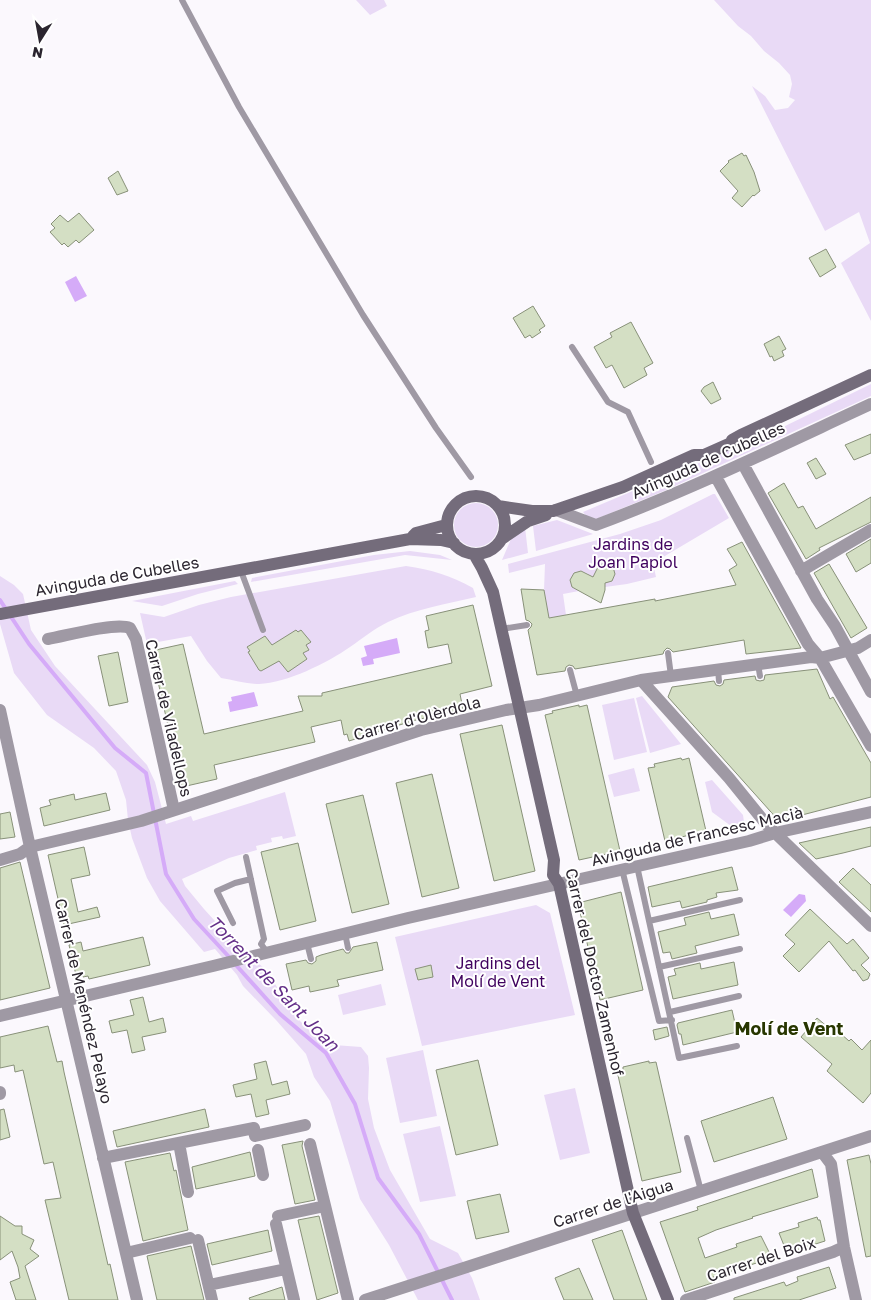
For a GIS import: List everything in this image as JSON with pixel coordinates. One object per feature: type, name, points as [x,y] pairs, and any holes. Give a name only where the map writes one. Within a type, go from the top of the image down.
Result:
[{"type":"street","points":[[502,538],[528,521],[623,487],[699,454],[704,455],[871,375]]},
{"type":"street","name":"Avinguda de Cubelles","points":[[553,511],[596,525],[656,503],[716,477],[871,404]]},
{"type":"street","points":[[743,464],[817,599],[835,626],[871,692]]},
{"type":"street","points":[[716,477],[806,641],[820,658],[871,746]]},
{"type":"street","points":[[498,506],[505,520],[506,528],[500,543],[482,554],[460,550],[454,544],[449,537],[446,525],[454,505],[464,498],[478,495],[484,496],[498,506],[532,511],[553,511]]},
{"type":"street","points":[[410,539],[416,533],[446,525]]},
{"type":"street","points":[[801,570],[871,530]]},
{"type":"street","points":[[410,539],[441,540],[454,544]]},
{"type":"street","name":"Avinguda de Cubelles","points":[[0,614],[410,539]]},
{"type":"street","points":[[491,589],[490,561],[492,549]]},
{"type":"street","points":[[474,554],[491,589]]},
{"type":"street","name":"Carrer del Doctor Zamenhof","points":[[491,589],[502,629],[554,860],[553,876],[559,884],[633,1213],[668,1300]]},
{"type":"street","name":"Carrer de Viladellops","points":[[48,639],[111,627],[124,626],[130,628],[136,639],[169,812]]},
{"type":"street","name":"Carrer d'Olèrdola","points":[[0,860],[20,854],[30,847],[129,824],[169,812],[421,730],[519,708],[538,706],[641,680],[671,676],[718,675],[757,670],[811,657],[820,658],[858,648],[871,640]]},
{"type":"street","points":[[641,680],[724,771],[767,825],[871,926]]},
{"type":"street","name":"Carrer de Menéndez Pelayo","points":[[0,712],[137,1300]]},
{"type":"street","name":"Avinguda de Francesc Macià","points":[[0,1016],[306,942],[871,812]]},
{"type":"street","points":[[103,1158],[254,1128],[255,1136],[305,1124]]},
{"type":"street","name":"Carrer de l'Aigua","points":[[365,1300],[388,1296],[413,1285],[464,1268],[871,1136]]},
{"type":"street","points":[[178,1143],[188,1192]]},
{"type":"street","points":[[310,1144],[348,1300]]},
{"type":"street","points":[[258,1150],[263,1175]]},
{"type":"street","points":[[822,1152],[831,1164],[844,1246],[856,1300]]},
{"type":"street","points":[[294,1300],[277,1220],[325,1206]]},
{"type":"street","points":[[126,1253],[194,1239],[212,1300]]},
{"type":"street","name":"Carrer del Boix","points":[[686,1300],[833,1252],[844,1246]]},
{"type":"street","points":[[208,1285],[286,1269]]},
{"type":"lane","points":[[182,0],[239,107],[363,315],[436,428],[471,477]]},
{"type":"lane","points":[[572,347],[608,402],[628,412],[651,462]]},
{"type":"lane","points":[[241,571],[263,630]]},
{"type":"lane","points":[[502,629],[527,625]]},
{"type":"lane","points":[[668,653],[671,676]]},
{"type":"lane","points":[[570,670],[577,696]]},
{"type":"lane","points":[[246,857],[264,939],[261,944],[262,953]]},
{"type":"lane","points":[[637,866],[679,1058],[737,1046]]},
{"type":"lane","points":[[622,869],[659,1021],[672,1020]]},
{"type":"lane","points":[[233,923],[217,891],[250,879]]},
{"type":"lane","points":[[649,921],[740,900]]},
{"type":"lane","points":[[345,933],[348,948]]},
{"type":"lane","points":[[306,942],[311,959]]},
{"type":"lane","points":[[660,967],[740,949]]},
{"type":"lane","points":[[670,1012],[738,996]]},
{"type":"lane","points":[[687,1138],[701,1191]]},
{"type":"green space","points":[[356,0],[384,0],[387,6],[370,15]]},
{"type":"green space","points":[[714,0],[871,0],[871,321],[841,263],[870,243],[859,212],[825,231],[752,86],[765,96],[775,110],[788,108],[795,100],[789,97],[792,84],[790,75],[751,36],[738,26]]},
{"type":"green space","points":[[871,384],[871,396],[664,491],[594,520],[587,517],[583,512],[777,430]]},
{"type":"green space","name":"Jardins de Joan Papiol","points":[[715,494],[729,518],[653,563],[656,577],[605,587],[604,583],[612,581],[615,574],[613,567],[607,564],[599,565],[596,572],[597,579],[591,582],[588,574],[581,571],[574,573],[570,580],[572,587],[579,591],[563,594],[566,615],[549,618],[544,590],[545,564],[509,573],[508,564],[620,534],[661,520]]},
{"type":"green space","points":[[480,503],[492,509],[497,516],[497,534],[492,541],[485,546],[472,547],[464,544],[457,537],[454,521],[457,513],[464,506]]},
{"type":"green space","points":[[557,520],[593,534],[536,551],[533,526]]},
{"type":"green space","points":[[525,527],[528,553],[502,560],[511,539]]},
{"type":"green space","points":[[410,551],[440,555],[452,560],[405,555],[251,582],[252,578],[374,555]]},
{"type":"green space","points":[[406,566],[449,576],[473,588],[476,597],[398,617],[341,653],[318,665],[294,676],[270,683],[254,684],[221,678],[207,661],[191,636],[147,644],[140,613],[164,617],[231,597]]},
{"type":"green space","points":[[0,576],[14,585],[23,594],[31,630],[55,666],[147,765],[155,782],[166,824],[191,816],[193,821],[285,792],[296,836],[283,839],[282,836],[271,838],[272,842],[256,846],[257,850],[229,858],[182,879],[185,886],[204,909],[235,943],[265,969],[299,1020],[318,1039],[334,1045],[361,1047],[368,1056],[368,1099],[374,1128],[390,1170],[430,1239],[458,1253],[472,1278],[480,1300],[418,1300],[389,1245],[360,1199],[330,1101],[314,1077],[306,1054],[243,986],[237,975],[215,949],[204,952],[160,901],[147,878],[132,838],[126,800],[116,771],[94,748],[47,715],[14,673],[0,624]]},
{"type":"green space","points":[[235,581],[238,584],[198,594],[162,606],[132,601]]},
{"type":"green space","points":[[642,696],[681,744],[650,753],[636,698]]},
{"type":"green space","points":[[634,698],[647,752],[614,760],[602,705]]},
{"type":"green space","points":[[634,768],[640,791],[614,797],[608,775]]},
{"type":"green space","points":[[712,780],[743,815],[744,822],[731,826],[712,812],[705,782]]},
{"type":"green space","name":"Jardins del Molí de Vent","points":[[536,905],[550,913],[575,1015],[422,1046],[395,937]]},
{"type":"green space","points":[[381,984],[386,1005],[343,1015],[338,995]]},
{"type":"green space","points":[[423,1050],[437,1116],[400,1123],[386,1058]]},
{"type":"green space","points":[[575,1088],[590,1153],[560,1160],[544,1095]]},
{"type":"green space","points":[[440,1126],[456,1196],[420,1202],[403,1134]]},
{"type":"shaded area","points":[[76,276],[87,296],[75,302],[65,282]]},
{"type":"shaded area","points":[[397,638],[400,653],[373,659],[374,664],[363,666],[361,658],[367,656],[364,646]]},
{"type":"shaded area","points":[[254,692],[258,706],[230,712],[228,702],[232,701],[231,697]]},
{"type":"shaded area","points":[[799,894],[805,895],[806,901],[791,917],[783,910]]},
{"type":"building","points":[[742,153],[744,156],[746,155],[760,191],[753,195],[742,207],[732,198],[738,191],[720,171],[728,161]]},
{"type":"building","points":[[118,171],[128,191],[117,195],[108,178]]},
{"type":"building","points":[[79,213],[94,230],[79,243],[76,240],[68,247],[64,243],[62,245],[50,232],[55,228],[51,224],[60,215],[68,222]]},
{"type":"building","points":[[826,249],[836,267],[820,277],[809,258]]},
{"type":"building","points":[[533,306],[545,326],[539,330],[541,332],[532,338],[530,335],[525,338],[513,318]]},
{"type":"building","points":[[631,322],[653,363],[644,368],[647,375],[624,388],[612,365],[606,368],[594,347],[612,337],[610,333]]},
{"type":"building","points":[[779,336],[786,349],[782,351],[784,356],[774,361],[764,344]]},
{"type":"building","points":[[713,382],[721,399],[711,404],[701,391]]},
{"type":"building","points":[[871,434],[871,453],[854,460],[845,445]]},
{"type":"building","points":[[816,458],[826,474],[816,479],[807,463]]},
{"type":"building","points":[[784,483],[798,508],[803,506],[816,529],[871,497],[871,522],[819,548],[820,550],[806,559],[768,493]]},
{"type":"building","points":[[871,539],[871,563],[856,572],[846,554]]},
{"type":"building","points":[[742,542],[801,648],[746,654],[744,640],[673,652],[667,648],[663,654],[575,669],[569,665],[565,671],[537,675],[528,630],[532,624],[526,620],[521,589],[544,590],[549,618],[655,599],[655,601],[736,585],[729,570],[737,565],[727,549]]},
{"type":"building","points":[[606,563],[613,567],[615,574],[612,581],[605,583],[601,603],[572,587],[570,580],[574,573],[581,571],[593,577],[599,565]]},
{"type":"building","points":[[829,564],[867,628],[851,638],[814,573]]},
{"type":"building","points":[[473,605],[492,686],[460,694],[463,709],[412,721],[349,741],[347,734],[344,735],[341,720],[311,727],[315,742],[214,765],[217,779],[182,787],[151,651],[183,644],[204,734],[303,711],[298,696],[322,696],[322,693],[452,663],[448,644],[428,648],[425,631],[429,630],[426,616]]},
{"type":"building","points":[[296,630],[298,632],[301,630],[311,642],[306,645],[309,650],[303,653],[307,659],[288,672],[279,661],[261,671],[259,670],[247,647],[265,636],[272,645]]},
{"type":"building","points":[[118,652],[128,702],[109,706],[98,656]]},
{"type":"building","points":[[817,669],[830,699],[833,697],[871,763],[871,797],[779,821],[668,697],[672,687],[714,681],[716,685],[720,686],[724,680],[755,676],[756,680],[760,681],[764,680],[765,675]]},
{"type":"building","points":[[579,705],[579,707],[587,705],[620,851],[579,860],[545,715],[553,713],[552,711]]},
{"type":"building","points":[[502,725],[535,871],[494,881],[460,734]]},
{"type":"building","points":[[681,758],[682,760],[689,758],[706,831],[665,841],[648,768],[655,767],[654,764]]},
{"type":"building","points":[[432,774],[459,888],[422,897],[396,783]]},
{"type":"building","points":[[106,793],[110,810],[44,826],[40,808],[51,805],[49,800],[74,794],[75,800]]},
{"type":"building","points":[[363,795],[389,904],[352,913],[326,804]]},
{"type":"building","points":[[10,812],[15,837],[0,839],[0,814]]},
{"type":"building","points":[[871,827],[871,846],[816,859],[799,843]]},
{"type":"building","points":[[298,843],[316,921],[280,930],[261,852]]},
{"type":"building","points":[[84,847],[90,875],[71,879],[78,912],[97,907],[100,917],[64,925],[48,855]]},
{"type":"building","points":[[20,862],[50,988],[0,1000],[0,868]]},
{"type":"building","points":[[732,867],[738,890],[716,893],[717,897],[707,900],[707,902],[682,908],[680,901],[652,907],[648,887]]},
{"type":"building","points":[[853,868],[871,885],[871,912],[839,882]]},
{"type":"building","points":[[621,892],[643,990],[600,1000],[578,903]]},
{"type":"building","points":[[810,909],[847,944],[853,939],[869,958],[861,965],[870,974],[868,979],[863,981],[829,941],[799,972],[783,956],[795,944],[785,935]]},
{"type":"building","points":[[709,912],[711,919],[734,914],[739,935],[695,946],[697,953],[672,959],[670,952],[663,953],[658,932],[686,925],[684,918]]},
{"type":"building","points":[[143,937],[150,965],[89,979],[88,976],[83,977],[82,973],[76,975],[69,945],[81,942],[83,951]]},
{"type":"building","points":[[377,942],[383,970],[337,980],[339,986],[310,992],[309,986],[292,990],[286,964],[306,960],[312,964],[316,961],[316,957],[321,955],[343,949],[346,953],[349,953],[353,947]]},
{"type":"building","points":[[734,962],[738,985],[673,999],[668,977],[676,975],[674,969],[700,963],[701,969]]},
{"type":"building","points":[[431,965],[433,977],[418,980],[415,969]]},
{"type":"building","points":[[143,997],[149,1022],[163,1018],[166,1032],[142,1037],[145,1050],[132,1053],[127,1030],[112,1033],[109,1021],[134,1015],[130,1000]]},
{"type":"building","points":[[732,1010],[737,1032],[683,1045],[678,1023]]},
{"type":"building","points":[[817,1018],[829,1028],[831,1025],[849,1041],[851,1039],[862,1050],[871,1040],[871,1093],[863,1103],[827,1071],[832,1064],[801,1037]]},
{"type":"building","points":[[48,1026],[57,1062],[62,1061],[108,1265],[110,1264],[118,1300],[69,1300],[45,1200],[61,1198],[53,1162],[44,1164],[23,1070],[15,1072],[14,1065],[0,1068],[0,1037]]},
{"type":"building","points":[[667,1027],[669,1036],[655,1040],[653,1030]]},
{"type":"building","points":[[478,1060],[498,1145],[456,1155],[436,1070]]},
{"type":"building","points":[[266,1061],[272,1085],[287,1081],[290,1094],[266,1100],[269,1114],[256,1117],[251,1094],[236,1097],[233,1085],[257,1079],[254,1064]]},
{"type":"building","points":[[649,1061],[649,1063],[656,1062],[681,1172],[642,1181],[617,1071],[623,1070],[623,1067]]},
{"type":"building","points":[[773,1097],[787,1139],[714,1162],[701,1121]]},
{"type":"building","points":[[4,1109],[10,1137],[0,1140],[0,1110]]},
{"type":"building","points":[[205,1109],[209,1127],[117,1147],[113,1131]]},
{"type":"building","points":[[303,1141],[302,1146],[315,1200],[295,1204],[282,1145]]},
{"type":"building","points":[[250,1152],[255,1176],[196,1189],[192,1167]]},
{"type":"building","points":[[170,1153],[174,1171],[176,1170],[188,1230],[143,1241],[125,1162]]},
{"type":"building","points":[[869,1155],[871,1164],[871,1256],[866,1257],[847,1160]]},
{"type":"building","points":[[812,1169],[818,1197],[752,1217],[698,1238],[705,1258],[737,1247],[736,1244],[761,1236],[772,1258],[713,1277],[715,1282],[685,1292],[660,1222],[698,1210],[697,1207]]},
{"type":"building","points":[[500,1194],[509,1232],[476,1239],[467,1201]]},
{"type":"building","points":[[0,1216],[15,1226],[22,1226],[22,1234],[34,1240],[30,1249],[39,1256],[25,1266],[36,1300],[16,1300],[10,1282],[20,1278],[12,1251],[0,1260]]},
{"type":"building","points":[[319,1216],[338,1293],[317,1300],[298,1220]]},
{"type":"building","points":[[817,1217],[820,1220],[825,1241],[787,1253],[779,1233],[799,1227],[798,1223]]},
{"type":"building","points":[[268,1230],[272,1251],[212,1265],[207,1244]]},
{"type":"building","points":[[622,1230],[647,1300],[614,1300],[592,1240]]},
{"type":"building","points":[[191,1246],[204,1300],[157,1300],[147,1256]]},
{"type":"building","points":[[829,1267],[836,1288],[799,1300],[734,1300],[734,1298],[784,1282],[786,1286],[798,1281],[797,1277]]},
{"type":"building","points":[[579,1268],[593,1300],[564,1300],[555,1278]]},
{"type":"building","points":[[282,1287],[285,1300],[250,1300],[249,1298]]},
{"type":"waterway","name":"Torrent de Sant Joan","points":[[0,600],[29,644],[115,748],[146,773],[166,874],[194,919],[231,959]]},
{"type":"waterway","name":"Torrent de Sant Joan","points":[[235,964],[280,1014],[326,1053],[355,1104],[378,1178],[419,1234],[452,1300]]},
{"type":"district","name":"Molí de Vent","points":[[789,1028]]}]
